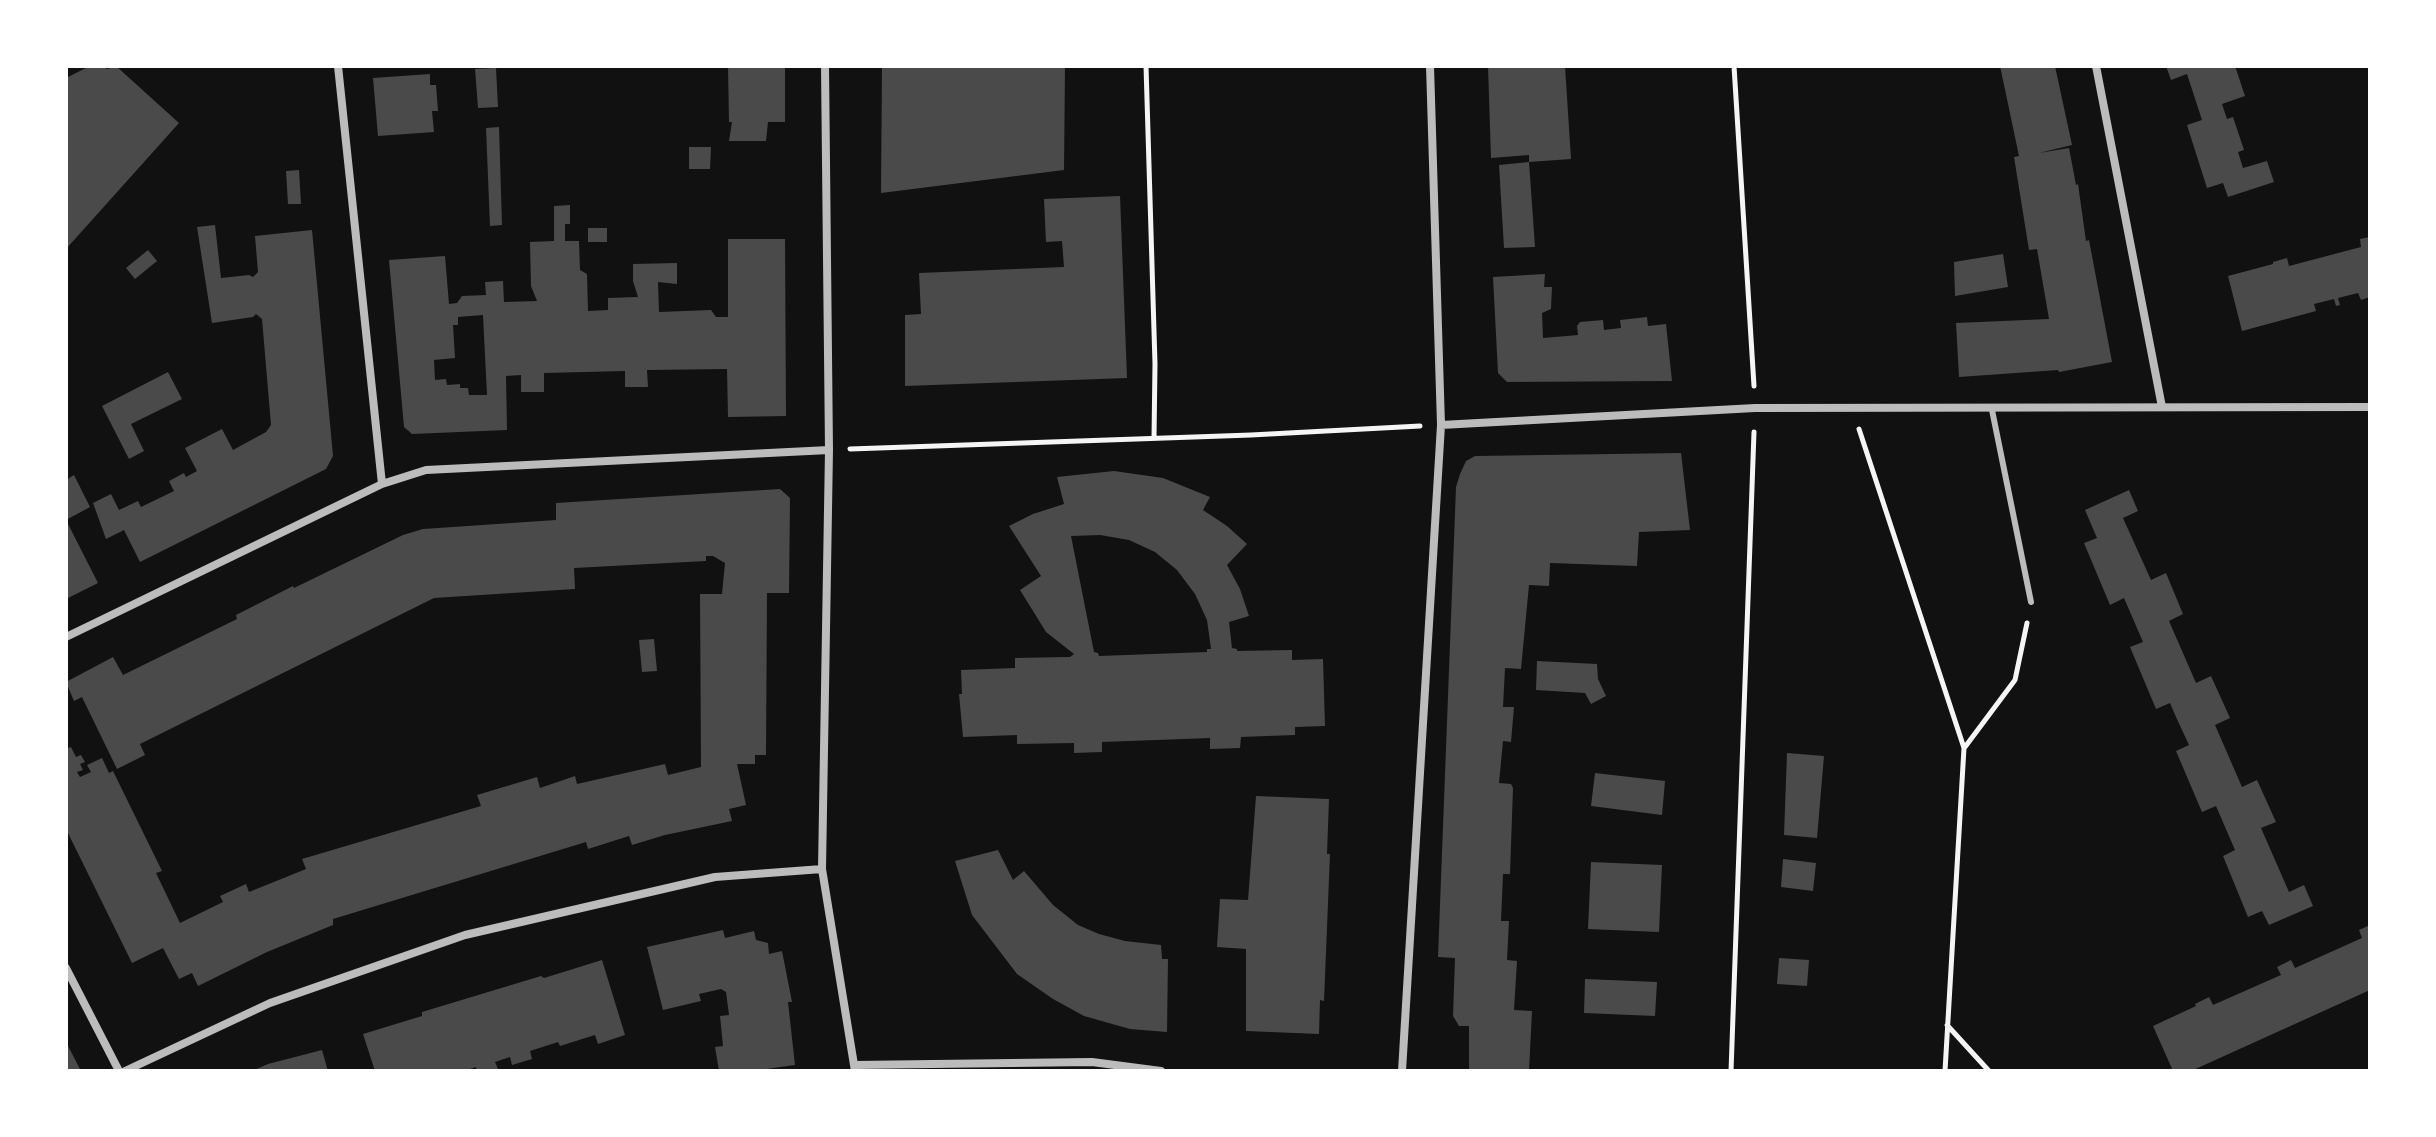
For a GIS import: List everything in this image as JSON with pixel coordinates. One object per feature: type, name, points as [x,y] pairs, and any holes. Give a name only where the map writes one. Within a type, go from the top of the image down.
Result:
[{"type":"street","points":[[338,66],[382,484]]},
{"type":"street","points":[[825,66],[829,450],[822,869],[855,1068],[1092,1062],[1161,1071]]},
{"type":"street","points":[[1402,1071],[1441,425],[1430,66]]},
{"type":"street","points":[[2096,66],[2162,407]]},
{"type":"street","points":[[1441,425],[1755,408],[2370,407]]},
{"type":"street","points":[[66,637],[382,484],[426,470],[829,450]]},
{"type":"street","points":[[125,1071],[270,1003],[465,935],[715,877],[822,869]]},
{"type":"street","points":[[66,968],[119,1071]]},
{"type":"lane","points":[[1992,410],[2031,602]]},
{"type":"path","points":[[1146,66],[1155,364],[1154,438]]},
{"type":"path","points":[[1731,1071],[1755,408],[1734,66]]},
{"type":"path","points":[[1853,409],[1964,748],[1945,1071]]},
{"type":"path","points":[[829,450],[1441,425]]},
{"type":"path","points":[[1964,748],[2015,680],[2031,602]]},
{"type":"path","points":[[1946,1024],[1989,1071]]},
{"type":"building","points":[[90,66],[107,69],[116,66],[179,123],[66,249],[66,78]]},
{"type":"building","points":[[728,66],[785,66],[785,122],[768,122],[766,141],[729,141],[732,122],[729,122]]},
{"type":"building","points":[[882,66],[1065,66],[1064,170],[881,193]]},
{"type":"building","points":[[1488,66],[1565,66],[1571,159],[1529,162],[1529,155],[1491,158]]},
{"type":"building","points":[[2000,66],[2055,66],[2072,145],[2039,153],[2069,148],[2112,362],[2059,372],[1959,377],[1956,323],[2049,319],[2037,249],[2029,250],[2014,157],[2019,156]]},
{"type":"building","points":[[2166,66],[2235,66],[2245,96],[2222,104],[2227,119],[2233,117],[2244,150],[2238,152],[2243,168],[2267,161],[2274,182],[2228,197],[2223,183],[2207,188],[2187,125],[2202,120],[2187,74],[2171,80]]},
{"type":"building","points":[[496,68],[498,107],[478,108],[475,69]]},
{"type":"building","points":[[430,74],[430,85],[436,85],[438,111],[432,111],[434,132],[378,136],[373,78]]},
{"type":"building","points":[[499,127],[502,225],[490,226],[486,128]]},
{"type":"building","points":[[689,147],[711,147],[710,169],[689,169]]},
{"type":"building","points":[[1529,162],[1535,247],[1504,248],[1499,165]]},
{"type":"building","points":[[299,170],[301,204],[288,204],[286,171]]},
{"type":"building","points":[[1120,196],[1127,378],[905,386],[905,315],[921,314],[919,273],[1064,267],[1062,241],[1046,242],[1044,199]]},
{"type":"building","points":[[570,205],[570,224],[565,224],[565,241],[579,241],[580,270],[587,274],[588,311],[608,310],[608,298],[638,297],[633,281],[633,264],[677,263],[677,284],[658,282],[659,312],[711,310],[716,317],[728,317],[728,239],[785,239],[786,416],[728,417],[727,369],[647,370],[648,387],[625,387],[625,371],[544,373],[544,392],[521,392],[521,375],[506,376],[507,430],[412,434],[404,427],[389,260],[445,256],[449,304],[457,303],[462,296],[486,295],[485,282],[503,281],[504,302],[537,301],[531,286],[530,242],[554,241],[554,206]],"holes":[[[483,315],[487,395],[469,395],[468,388],[460,388],[460,384],[447,385],[446,379],[435,380],[434,360],[455,358],[453,325],[458,325],[458,317]]]},
{"type":"building","points":[[215,225],[221,278],[253,277],[258,272],[255,236],[312,230],[333,456],[326,469],[140,562],[124,530],[106,539],[93,503],[111,494],[119,510],[138,501],[141,507],[174,491],[169,481],[184,473],[186,477],[197,471],[185,448],[222,429],[233,450],[266,432],[271,425],[262,319],[256,314],[212,323],[197,227]]},
{"type":"building","points":[[588,228],[607,228],[607,242],[588,242]]},
{"type":"building","points":[[2370,237],[2370,297],[2361,300],[2358,293],[2338,298],[2340,305],[2336,306],[2334,299],[2314,304],[2316,311],[2242,331],[2228,276],[2287,258],[2289,266],[2361,247],[2360,239]]},
{"type":"building","points":[[148,250],[157,261],[135,279],[126,268]]},
{"type":"building","points":[[2003,254],[2008,287],[1955,296],[1954,262]]},
{"type":"building","points":[[1545,274],[1544,287],[1552,287],[1551,309],[1542,313],[1543,338],[1578,335],[1580,322],[1603,320],[1604,330],[1621,328],[1620,320],[1647,317],[1648,326],[1666,324],[1672,381],[1507,382],[1498,373],[1493,277]]},
{"type":"building","points":[[168,372],[182,399],[131,424],[144,451],[129,459],[102,406]]},
{"type":"building","points":[[1681,453],[1690,530],[1639,532],[1637,566],[1550,563],[1549,586],[1529,585],[1521,669],[1505,668],[1503,707],[1514,707],[1511,742],[1503,741],[1499,783],[1511,784],[1513,788],[1510,874],[1503,874],[1501,921],[1509,921],[1507,960],[1517,961],[1514,1010],[1532,1011],[1529,1071],[1469,1071],[1469,1026],[1459,1026],[1453,1016],[1455,958],[1438,957],[1456,487],[1460,474],[1466,461],[1475,456]]},
{"type":"building","points":[[1114,471],[1163,478],[1210,497],[1203,510],[1247,544],[1227,565],[1240,589],[1249,616],[1229,622],[1232,648],[1237,651],[1292,650],[1292,660],[1323,659],[1325,726],[1295,727],[1295,735],[1241,737],[1240,748],[1210,749],[1210,738],[1102,742],[1102,752],[1074,753],[1074,743],[1017,744],[1017,735],[963,737],[959,694],[962,694],[961,670],[1015,668],[1015,658],[1070,657],[1074,654],[1046,632],[1020,590],[1041,576],[1009,526],[1064,504],[1057,477]],"holes":[[[1100,535],[1129,540],[1155,552],[1177,570],[1195,594],[1207,620],[1211,649],[1207,652],[1099,656],[1094,652],[1071,536]]]},
{"type":"building","points":[[74,475],[90,507],[66,520],[66,480]]},
{"type":"building","points":[[780,489],[790,498],[789,593],[767,593],[766,755],[755,755],[755,764],[737,764],[746,805],[729,809],[732,821],[632,845],[629,836],[588,849],[586,842],[333,919],[333,925],[267,952],[198,986],[192,973],[179,979],[163,948],[132,963],[66,829],[66,749],[71,747],[76,757],[81,755],[85,762],[80,764],[83,770],[77,772],[80,777],[91,772],[87,765],[102,758],[109,773],[113,771],[162,871],[156,873],[180,923],[223,902],[220,896],[246,884],[249,892],[306,869],[302,859],[481,806],[477,795],[537,777],[540,788],[575,776],[577,784],[665,764],[668,775],[701,767],[700,594],[722,594],[725,563],[713,556],[706,556],[706,561],[574,568],[575,589],[434,598],[140,744],[145,755],[117,769],[82,697],[74,701],[66,682],[113,657],[123,675],[237,619],[236,615],[293,586],[403,535],[423,529],[556,520],[556,503]]},
{"type":"building","points":[[2129,490],[2138,511],[2123,518],[2151,580],[2166,573],[2183,614],[2169,621],[2196,683],[2211,676],[2230,718],[2215,725],[2242,787],[2257,780],[2276,822],[2261,828],[2289,892],[2304,885],[2313,906],[2269,925],[2262,911],[2248,917],[2223,856],[2235,850],[2216,806],[2202,812],[2176,751],[2189,745],[2170,703],[2156,709],[2130,647],[2143,642],[2124,598],[2110,605],[2084,543],[2097,538],[2085,510]]},
{"type":"building","points":[[66,520],[98,583],[66,599]]},
{"type":"building","points":[[654,639],[657,671],[642,672],[639,640]]},
{"type":"building","points":[[1537,661],[1597,664],[1598,679],[1606,696],[1591,704],[1585,693],[1536,690]]},
{"type":"building","points":[[1787,753],[1824,756],[1817,838],[1784,835]]},
{"type":"building","points":[[1595,773],[1665,781],[1662,815],[1591,806]]},
{"type":"building","points":[[1256,796],[1329,799],[1324,1001],[1320,1000],[1319,1034],[1246,1031],[1246,949],[1217,947],[1220,899],[1248,900]]},
{"type":"building","points":[[998,850],[1013,880],[1024,871],[1053,905],[1078,925],[1125,941],[1161,945],[1162,959],[1168,959],[1167,1032],[1130,1029],[1084,1016],[1017,974],[972,915],[955,861]]},
{"type":"building","points":[[1783,859],[1816,863],[1813,891],[1781,887]]},
{"type":"building","points":[[1591,862],[1662,865],[1659,932],[1588,929]]},
{"type":"building","points":[[2370,925],[2370,990],[2191,1071],[2173,1071],[2153,1026],[2209,997],[2213,1005],[2281,975],[2277,967],[2291,960],[2295,968],[2362,938],[2359,930]]},
{"type":"building","points":[[723,930],[725,938],[754,931],[756,940],[768,943],[769,954],[782,951],[792,1002],[788,1002],[795,1065],[752,1071],[719,1071],[715,1047],[723,1046],[720,1016],[729,1015],[726,992],[721,989],[699,994],[701,1001],[663,1010],[647,947]]},
{"type":"building","points":[[1779,958],[1809,960],[1807,986],[1777,984]]},
{"type":"building","points":[[602,960],[625,1035],[598,1044],[595,1035],[560,1046],[558,1042],[530,1051],[532,1059],[512,1065],[510,1057],[495,1062],[498,1069],[493,1071],[477,1071],[476,1067],[464,1071],[375,1071],[363,1034],[422,1016],[422,1012]]},
{"type":"building","points":[[1585,979],[1657,982],[1655,1016],[1584,1013]]},
{"type":"building","points":[[66,1042],[81,1071],[66,1071]]},
{"type":"building","points":[[322,1050],[328,1071],[252,1071],[268,1064]]}]
